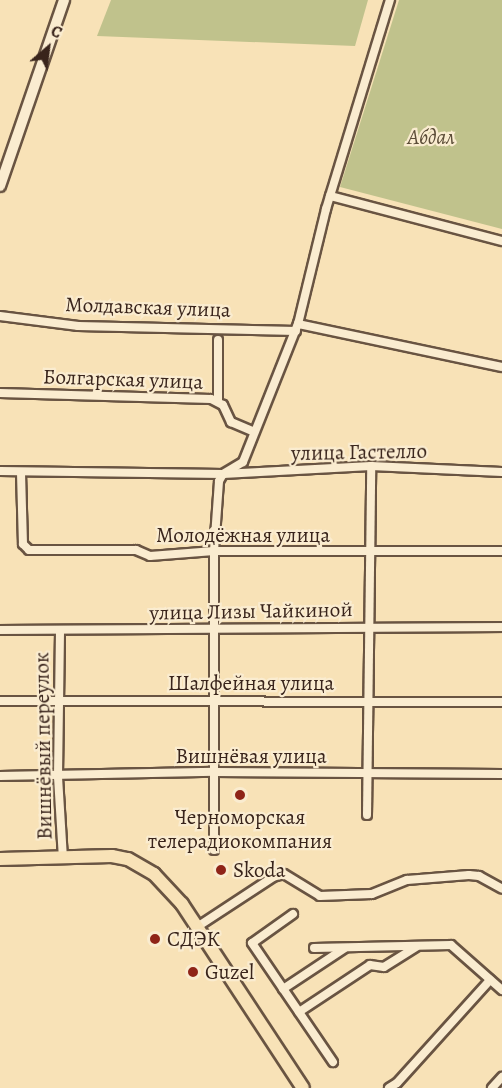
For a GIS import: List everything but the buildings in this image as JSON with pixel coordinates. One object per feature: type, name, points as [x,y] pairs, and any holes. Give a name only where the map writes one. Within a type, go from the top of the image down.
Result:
[{"type":"main road","points":[[1,179],[64,0]]},
{"type":"main road","points":[[0,859],[112,856],[142,866],[166,884],[303,1088]]},
{"type":"street","points":[[214,850],[215,702],[212,628],[219,474],[243,462],[297,328],[330,196],[390,0]]},
{"type":"street","points":[[330,196],[502,241]]},
{"type":"street","name":"Молдавская улица","points":[[0,316],[78,326],[297,328],[502,367]]},
{"type":"street","points":[[218,340],[218,401]]},
{"type":"street","name":"Болгарская улица","points":[[0,393],[218,401],[227,410],[231,422],[254,432]]},
{"type":"street","points":[[368,814],[373,553],[371,466]]},
{"type":"street","name":"улица Гастелло","points":[[0,471],[219,474],[371,466],[502,472]]},
{"type":"street","name":"Молодёжная улица","points":[[21,473],[23,544],[27,550],[136,550],[150,556],[214,551],[373,553],[502,551]]},
{"type":"street","name":"улица Лизы Чайкиной","points":[[0,630],[60,632],[212,628],[502,627]]},
{"type":"street","name":"Вишнёвый переулок","points":[[60,632],[58,777],[63,858]]},
{"type":"street","name":"Шалфейная улица","points":[[0,701],[502,702]]},
{"type":"street","name":"Вишнёвая улица","points":[[0,776],[58,777],[215,772],[369,776],[502,774]]},
{"type":"street","points":[[197,927],[273,877],[284,873],[320,896],[372,894],[407,880],[470,875],[479,876],[502,890]]},
{"type":"street","points":[[293,914],[252,943],[333,1062]]},
{"type":"street","points":[[314,948],[451,945],[502,990]]},
{"type":"street","points":[[299,1012],[370,965],[384,967],[417,946]]},
{"type":"street","points":[[283,989],[346,947]]},
{"type":"street","points":[[389,1088],[490,980]]},
{"type":"street","points":[[495,1087],[502,1077]]},
{"type":"green space","points":[[111,0],[368,0],[355,46],[97,36]]},
{"type":"green space","name":"Абдал","points":[[399,0],[502,0],[502,229],[340,187]]},
{"type":"place","name":"Черноморская телерадиокомпания","points":[[240,795]]},
{"type":"place","name":"Skoda","points":[[221,870]]},
{"type":"place","name":"СДЭК","points":[[155,939]]},
{"type":"place","name":"Guzel","points":[[193,972]]}]
